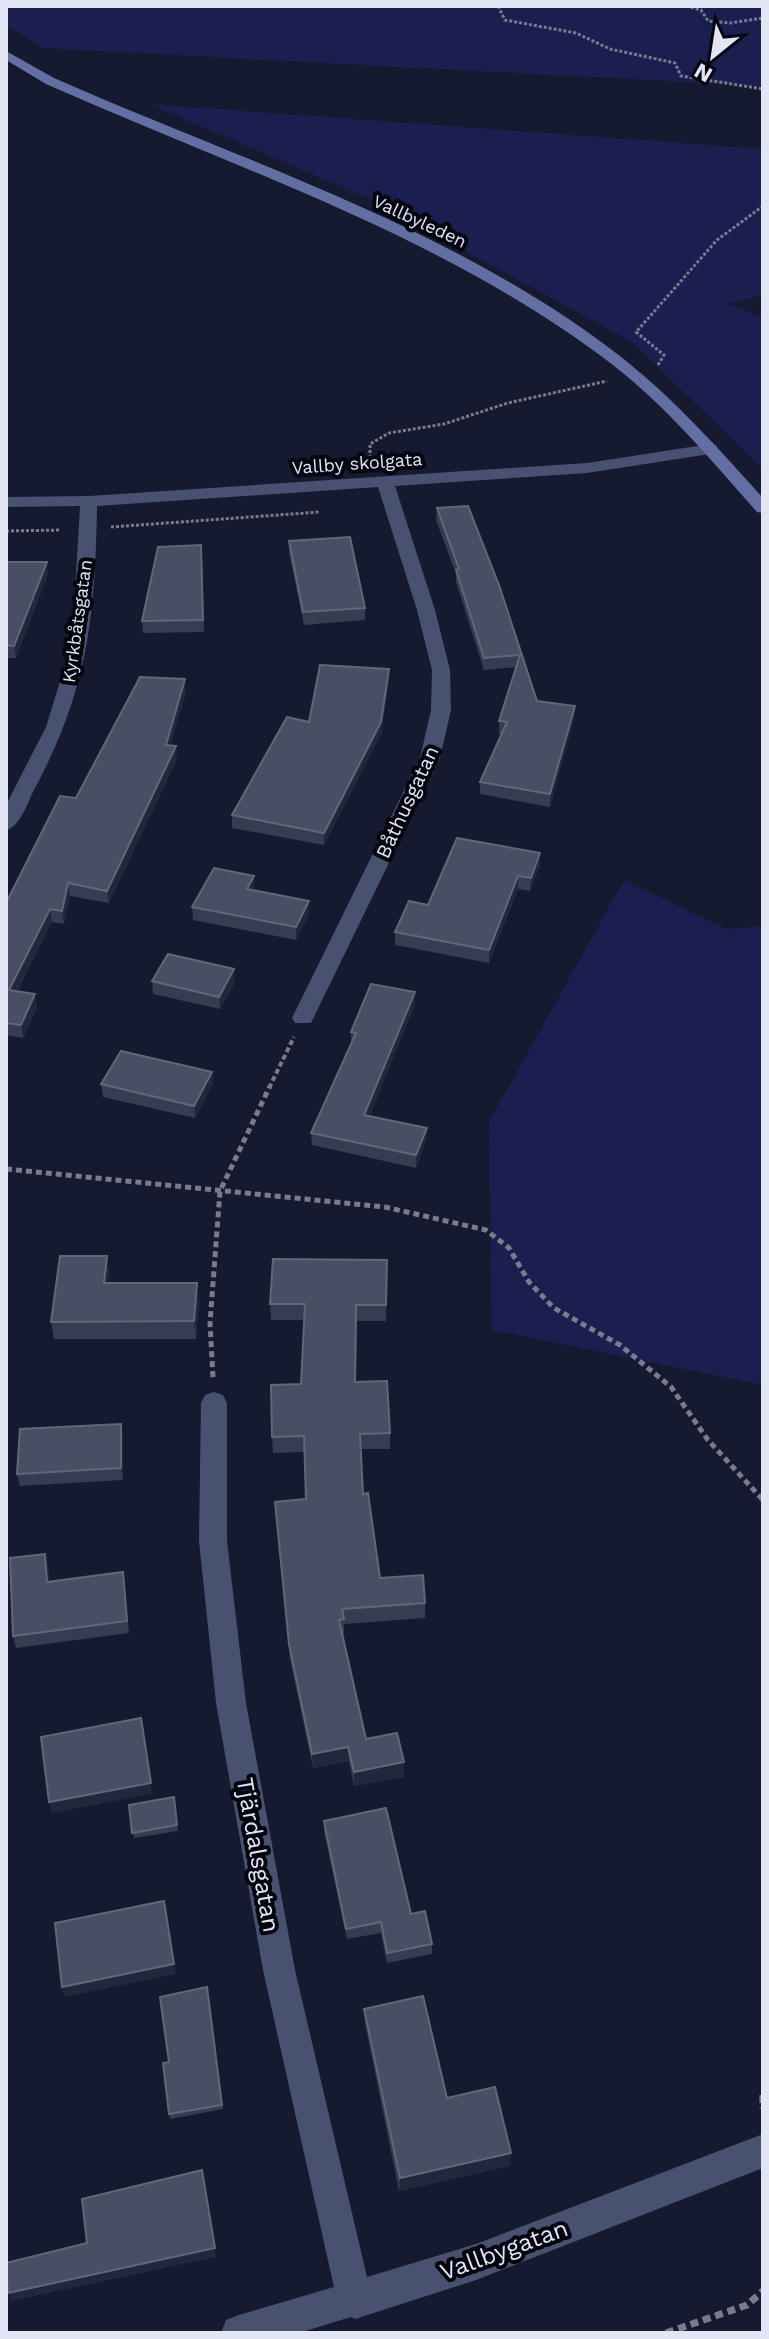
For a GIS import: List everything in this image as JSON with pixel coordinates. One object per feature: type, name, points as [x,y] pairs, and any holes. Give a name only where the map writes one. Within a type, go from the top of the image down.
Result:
[{"type":"main road","name":"Vallbyleden","points":[[6,55],[79,94],[360,215],[473,268],[545,311],[618,362],[660,397],[763,508]]},
{"type":"street","name":"Vallby skolgata","points":[[6,502],[89,501],[587,468],[710,449]]},
{"type":"street","name":"Båthusgatan","points":[[303,1018],[430,758],[439,722],[441,670],[426,610],[379,482]]},
{"type":"street","name":"Kyrkbåtsgatan","points":[[6,824],[60,715],[73,673],[85,584],[89,501]]},
{"type":"street","name":"Tjärdalsgatan","points":[[214,1403],[213,1541],[231,1703],[279,1970],[355,2301]]},
{"type":"street","name":"Vallbygatan","points":[[239,2333],[355,2301],[476,2262],[763,2151]]},
{"type":"path","points":[[498,6],[505,20],[576,33],[610,49],[675,63],[681,76],[763,89]]},
{"type":"path","points":[[686,6],[701,10],[708,21],[720,24],[732,25],[763,18]]},
{"type":"path","points":[[654,372],[664,355],[636,332],[717,240],[763,206]]},
{"type":"path","points":[[379,482],[370,444],[389,433],[444,424],[508,403],[612,380]]},
{"type":"path","points":[[6,531],[88,529],[329,511]]},
{"type":"path","points":[[214,1403],[210,1323],[220,1191],[303,1018]]},
{"type":"path","points":[[6,1169],[385,1207],[475,1226],[496,1235],[509,1248],[529,1282],[554,1308],[620,1345],[671,1387],[708,1440],[763,1500]]},
{"type":"path","points":[[763,2095],[763,2109]]},
{"type":"path","points":[[666,2333],[747,2305],[763,2291]]},
{"type":"shaded area","points":[[6,6],[763,6],[763,86],[43,48],[6,25]]},
{"type":"shaded area","points":[[149,104],[763,149],[763,295],[727,304],[763,317],[763,469],[632,342],[376,202]]},
{"type":"shaded area","points":[[624,880],[726,929],[763,926],[763,1385],[492,1330],[489,1122]]},
{"type":"building","points":[[468,506],[499,585],[537,701],[575,706],[550,794],[480,782],[507,722],[499,721],[520,655],[484,658],[456,570],[459,569],[437,508]]},
{"type":"building","points":[[350,537],[365,608],[303,612],[289,541]]},
{"type":"building","points":[[201,545],[203,620],[142,621],[158,547]]},
{"type":"building","points":[[6,562],[47,562],[14,646],[6,645]]},
{"type":"building","points":[[320,665],[389,669],[381,722],[324,833],[232,815],[287,717],[309,722]]},
{"type":"building","points":[[140,677],[185,679],[166,745],[176,746],[107,891],[68,883],[62,911],[50,909],[9,990],[35,994],[21,1025],[6,1023],[6,903],[60,796],[76,798]]},
{"type":"building","points":[[457,838],[540,853],[531,878],[518,876],[489,950],[395,932],[409,901],[428,905]]},
{"type":"building","points":[[214,868],[254,876],[247,889],[309,901],[296,927],[192,907]]},
{"type":"building","points":[[168,954],[234,969],[219,997],[152,981]]},
{"type":"building","points":[[371,984],[415,992],[364,1115],[427,1128],[416,1155],[311,1133],[356,1033],[351,1032]]},
{"type":"building","points":[[121,1051],[212,1072],[194,1106],[101,1084]]},
{"type":"building","points":[[60,1256],[107,1256],[104,1283],[197,1283],[194,1321],[51,1322]]},
{"type":"building","points":[[273,1259],[387,1260],[386,1305],[356,1305],[355,1382],[387,1381],[390,1433],[360,1434],[363,1494],[368,1493],[380,1578],[423,1575],[425,1603],[342,1609],[344,1619],[339,1620],[366,1739],[397,1733],[404,1762],[354,1772],[348,1747],[312,1754],[289,1644],[275,1502],[306,1499],[304,1436],[272,1437],[271,1385],[301,1384],[305,1304],[270,1304]]},
{"type":"building","points":[[121,1424],[121,1468],[17,1474],[20,1429]]},
{"type":"building","points":[[45,1554],[47,1582],[123,1572],[127,1621],[13,1636],[10,1558]]},
{"type":"building","points":[[141,1718],[151,1783],[49,1802],[41,1737]]},
{"type":"building","points":[[174,1797],[177,1825],[132,1833],[129,1805]]},
{"type":"building","points":[[386,1808],[411,1914],[425,1911],[432,1944],[387,1953],[381,1922],[346,1929],[324,1821]]},
{"type":"building","points":[[164,1901],[174,1964],[62,1987],[55,1923]]},
{"type":"building","points":[[207,1987],[222,2105],[169,2114],[163,2063],[169,2062],[160,1997]]},
{"type":"building","points":[[423,1996],[447,2098],[495,2087],[511,2153],[400,2178],[364,2009]]},
{"type":"building","points":[[202,2170],[215,2248],[8,2293],[6,2263],[87,2243],[82,2199]]}]
